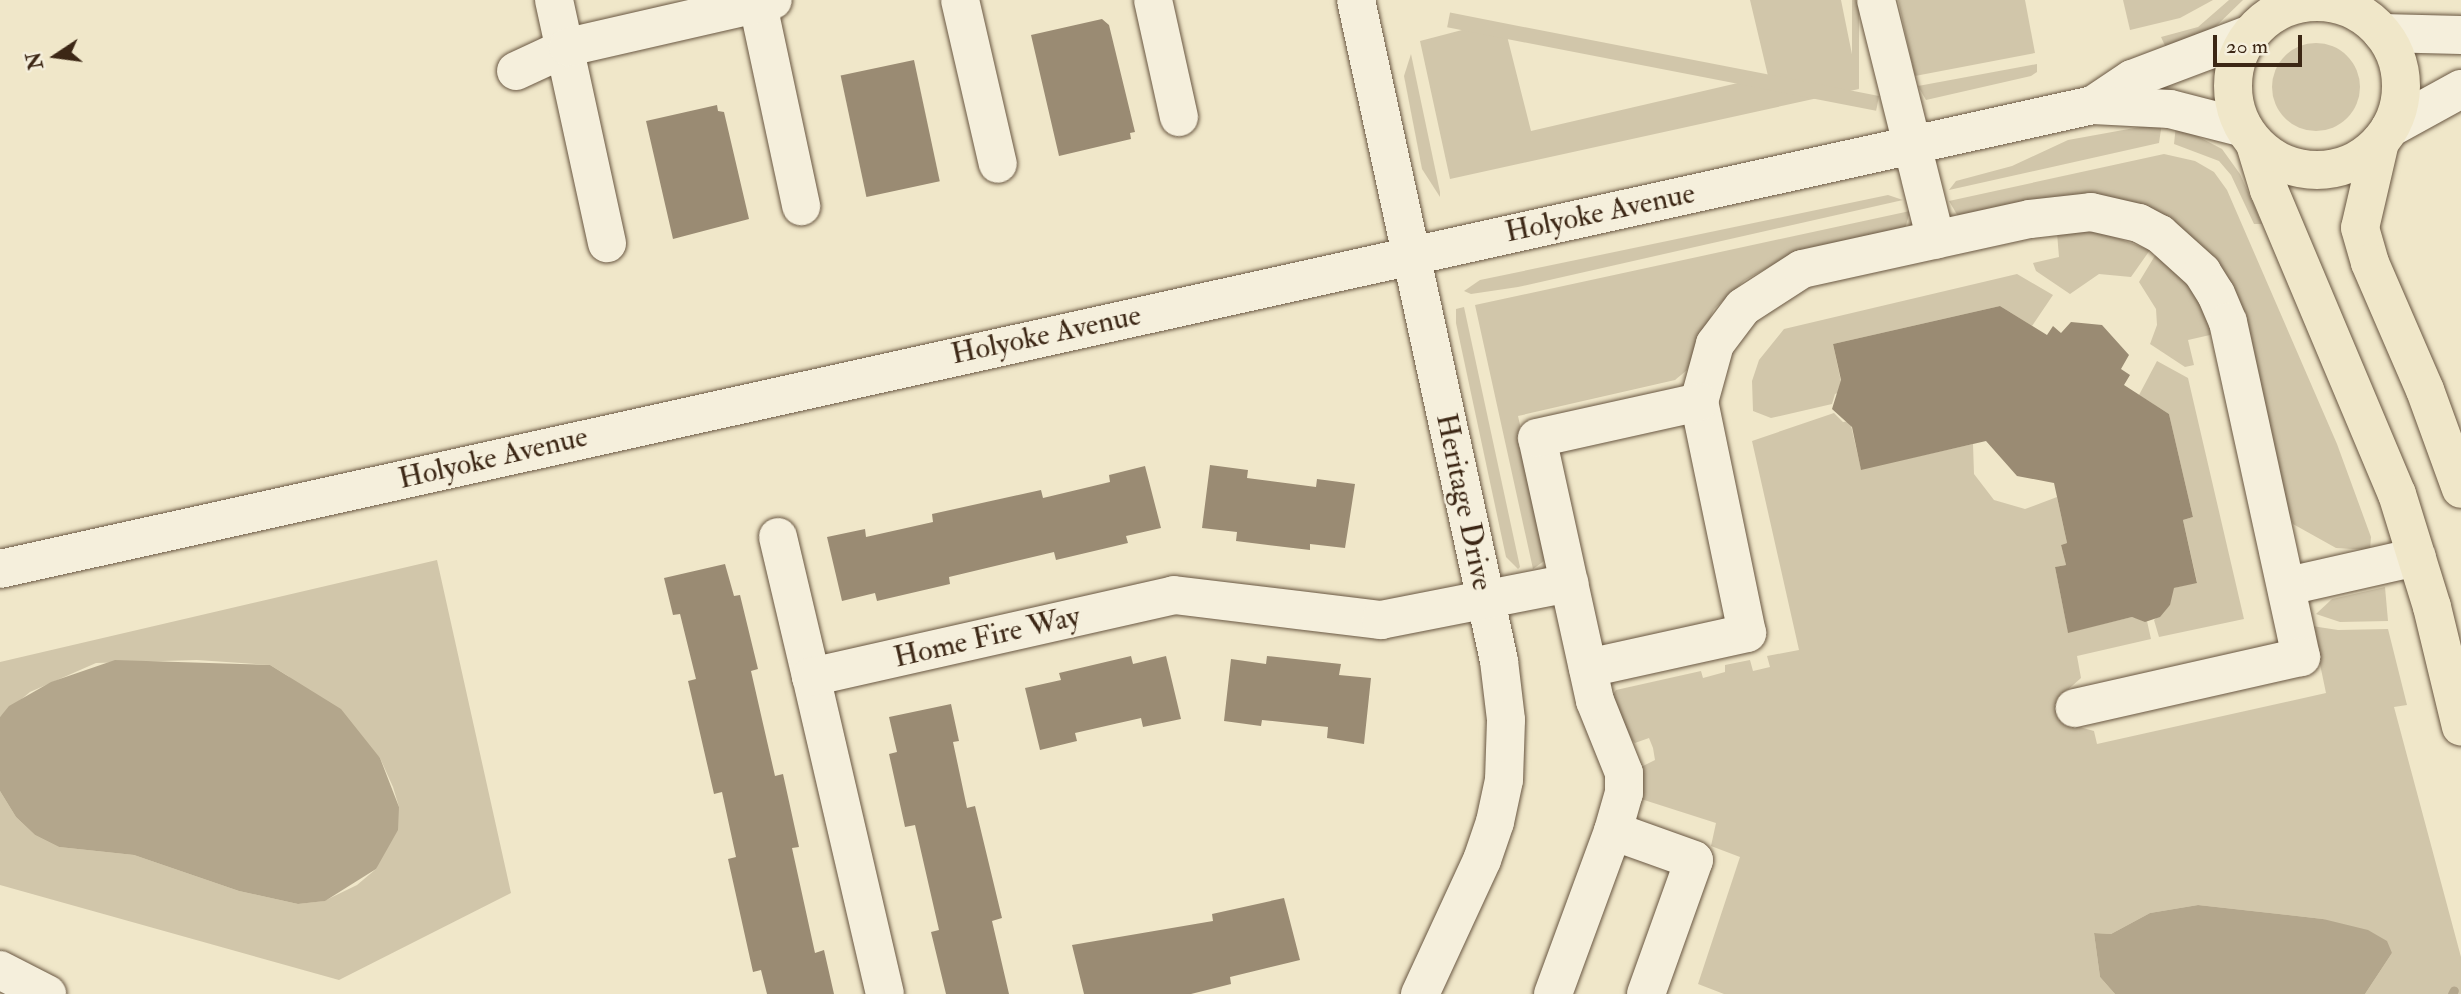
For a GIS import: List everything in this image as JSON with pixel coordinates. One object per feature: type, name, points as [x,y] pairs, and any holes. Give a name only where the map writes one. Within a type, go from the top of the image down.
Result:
[{"type":"main road","points":[[2461,489],[2425,390],[2370,263],[2360,228],[2385,135],[2398,110],[2400,72],[2376,20],[2320,2],[2289,7],[2260,19],[2233,80],[2269,190],[2370,424],[2417,557],[2461,727]]},
{"type":"main road","points":[[2250,136],[2284,164],[2319,170],[2353,163],[2385,135]]},
{"type":"street","points":[[554,0],[568,47],[607,243]]},
{"type":"street","points":[[960,0],[998,164]]},
{"type":"street","points":[[1153,0],[1179,117]]},
{"type":"street","name":"Heritage Drive","points":[[1356,0],[1503,690],[1504,780],[1482,860],[1420,994]]},
{"type":"street","points":[[1876,0],[1910,145],[1936,240]]},
{"type":"street","points":[[516,71],[568,47],[763,1],[801,206]]},
{"type":"street","name":"Holyoke Avenue","points":[[2093,105],[2132,79],[2260,19]]},
{"type":"street","points":[[2376,20],[2461,36]]},
{"type":"street","points":[[2385,135],[2461,89]]},
{"type":"street","name":"Holyoke Avenue","points":[[0,569],[2093,105],[2170,109],[2250,136]]},
{"type":"street","points":[[1588,668],[1747,633],[1699,402],[1723,330],[1767,287],[1802,269],[2030,219],[2091,212],[2139,223],[2182,251],[2202,272],[2228,322],[2288,586],[2301,657],[2076,708]]},
{"type":"street","points":[[1553,994],[1614,831],[1624,793],[1624,773],[1595,701],[1537,438],[1699,402]]},
{"type":"street","points":[[778,537],[885,994]]},
{"type":"street","points":[[2288,586],[2417,557]]},
{"type":"street","name":"Home Fire Way","points":[[811,677],[1174,595],[1381,620],[1569,583]]},
{"type":"street","points":[[1614,831],[1694,860],[1646,994]]},
{"type":"street","points":[[0,970],[47,994]]},
{"type":"shaded area","points":[[1750,0],[1841,0],[1859,89],[1450,179],[1420,41],[1485,24],[1501,29],[1507,36],[1531,131],[1768,76]]},
{"type":"shaded area","points":[[1852,0],[1859,0],[1859,88],[1852,88]]},
{"type":"shaded area","points":[[1898,0],[2025,0],[2035,53],[1915,76]]},
{"type":"shaded area","points":[[2123,0],[2213,0],[2180,18],[2130,30]]},
{"type":"shaded area","points":[[2229,0],[2243,0],[2212,30],[2168,52],[2161,37],[2198,27]]},
{"type":"shaded area","points":[[1450,13],[1879,96],[1876,111],[1447,27]]},
{"type":"shaded area","points":[[2316,43],[2333,47],[2347,56],[2356,70],[2360,87],[2356,104],[2347,118],[2333,127],[2316,131],[2299,127],[2285,118],[2276,104],[2272,87],[2276,70],[2285,56],[2299,47]]},
{"type":"shaded area","points":[[1411,54],[1440,197],[1422,169],[1404,76]]},
{"type":"shaded area","points":[[2037,64],[2037,72],[2031,76],[1926,100],[1918,86]]},
{"type":"shaded area","points":[[2162,123],[2159,143],[1949,190],[1956,181],[2012,166],[2068,140]]},
{"type":"shaded area","points":[[2176,125],[2222,149],[2240,174],[2262,224],[2254,224],[2231,175],[2219,161],[2174,144]]},
{"type":"shaded area","points":[[2164,154],[2195,161],[2214,172],[2227,190],[2337,444],[2371,537],[2370,550],[2336,548],[2293,524],[2189,236],[1959,218],[1949,201]]},
{"type":"shaded area","points":[[1888,195],[1903,200],[1518,287],[1471,294],[1464,291],[1480,280]]},
{"type":"shaded area","points":[[1910,211],[1905,229],[1780,261],[1745,280],[1714,309],[1687,370],[1675,380],[1518,416],[1547,547],[1544,561],[1533,569],[1475,305]]},
{"type":"shaded area","points":[[2095,230],[2150,250],[2131,277],[2099,274],[2070,294],[2036,271],[2033,263],[2059,257],[2057,233]]},
{"type":"shaded area","points":[[2156,254],[2195,292],[2211,328],[2210,335],[2188,340],[2194,365],[2185,367],[2150,344],[2157,325],[2156,309],[2139,282]]},
{"type":"shaded area","points":[[2017,274],[2053,295],[2032,326],[2000,306],[1833,344],[1843,391],[1835,394],[1832,404],[1771,418],[1753,411],[1752,381],[1759,360],[1784,329]]},
{"type":"shaded area","points":[[1464,307],[1520,567],[1518,569],[1506,557],[1456,323],[1456,309]]},
{"type":"shaded area","points":[[2157,361],[2188,378],[2244,619],[2159,637],[2154,620],[2170,605],[2170,589],[2197,582],[2183,520],[2193,517],[2169,414],[2139,395]]},
{"type":"shaded area","points":[[1834,413],[1843,422],[1850,421],[1861,469],[1973,444],[1974,474],[1994,500],[2025,509],[2057,497],[2067,543],[2061,545],[2066,565],[2055,567],[2068,632],[2132,617],[2147,621],[2151,639],[2077,656],[2081,678],[2064,693],[2072,725],[2094,731],[2097,744],[2326,693],[2312,626],[2338,630],[2388,629],[2407,705],[2394,707],[2461,957],[2461,994],[2365,994],[2392,953],[2323,919],[2198,905],[2150,913],[2111,934],[2094,933],[2100,977],[2115,994],[1724,994],[1698,984],[1740,857],[1711,846],[1716,823],[1641,799],[1641,767],[1655,760],[1653,748],[1649,738],[1635,743],[1632,740],[1612,696],[1616,690],[1701,671],[1703,678],[1725,672],[1725,665],[1750,660],[1753,671],[1770,667],[1767,656],[1799,650],[1752,441]]},
{"type":"shaded area","points":[[437,560],[511,893],[339,980],[0,885],[0,791],[16,817],[35,835],[59,847],[134,855],[239,891],[298,904],[324,901],[357,885],[376,869],[399,807],[393,787],[380,758],[288,676],[270,665],[197,660],[96,663],[30,692],[0,717],[0,662]]},
{"type":"shaded area","points":[[2385,587],[2388,621],[2340,622],[2316,614],[2332,599]]},
{"type":"shaded area","points":[[115,660],[270,665],[341,709],[380,758],[399,807],[398,830],[376,869],[325,901],[298,904],[239,891],[134,855],[59,847],[35,835],[16,817],[0,791],[0,717],[9,706],[51,682]]},
{"type":"shaded area","points":[[2198,905],[2323,919],[2368,930],[2387,941],[2392,953],[2365,994],[2115,994],[2100,977],[2094,933],[2111,934],[2150,913]]},
{"type":"building","points":[[1102,19],[1109,25],[1135,132],[1130,133],[1131,139],[1059,156],[1031,35]]},
{"type":"building","points":[[914,60],[940,181],[866,197],[841,76]]},
{"type":"building","points":[[717,105],[718,111],[724,112],[749,219],[673,239],[646,121]]},
{"type":"building","points":[[2000,306],[2047,335],[2053,326],[2061,333],[2071,322],[2102,325],[2129,355],[2121,369],[2130,375],[2124,385],[2169,414],[2193,517],[2183,520],[2197,583],[2174,588],[2170,605],[2160,617],[2145,622],[2132,617],[2068,633],[2055,567],[2066,565],[2061,545],[2067,543],[2054,483],[2017,476],[1986,441],[1861,470],[1852,427],[1832,409],[1841,380],[1833,344]]},
{"type":"building","points":[[1210,465],[1248,470],[1247,478],[1316,487],[1317,479],[1355,484],[1345,548],[1310,544],[1310,550],[1236,541],[1237,532],[1202,528]]},
{"type":"building","points":[[1145,466],[1161,528],[1126,536],[1128,543],[1056,560],[1054,552],[949,577],[950,584],[877,601],[875,593],[842,601],[827,537],[865,529],[866,537],[933,522],[932,514],[1041,490],[1043,498],[1110,482],[1109,475]]},
{"type":"building","points":[[725,564],[734,596],[740,595],[758,669],[751,671],[775,776],[783,774],[799,847],[792,848],[815,953],[824,950],[834,994],[767,994],[761,970],[753,972],[728,859],[736,857],[722,792],[714,794],[688,681],[696,679],[680,614],[673,615],[664,578]]},
{"type":"building","points":[[1131,656],[1133,664],[1166,656],[1181,719],[1143,727],[1141,718],[1075,733],[1077,741],[1040,750],[1025,688],[1061,680],[1059,673]]},
{"type":"building","points":[[1267,656],[1341,664],[1339,675],[1371,678],[1364,744],[1327,738],[1328,727],[1262,720],[1261,726],[1224,721],[1231,659],[1266,664]]},
{"type":"building","points":[[951,704],[959,741],[953,742],[967,808],[975,806],[1002,918],[992,921],[1009,994],[946,994],[931,932],[939,930],[915,825],[905,827],[889,754],[897,752],[889,717]]},
{"type":"building","points":[[1284,898],[1300,960],[1230,977],[1231,984],[1191,994],[1084,994],[1072,945],[1213,921],[1212,914]]},
{"type":"waterway","points":[[2452,994],[2454,990]]}]
